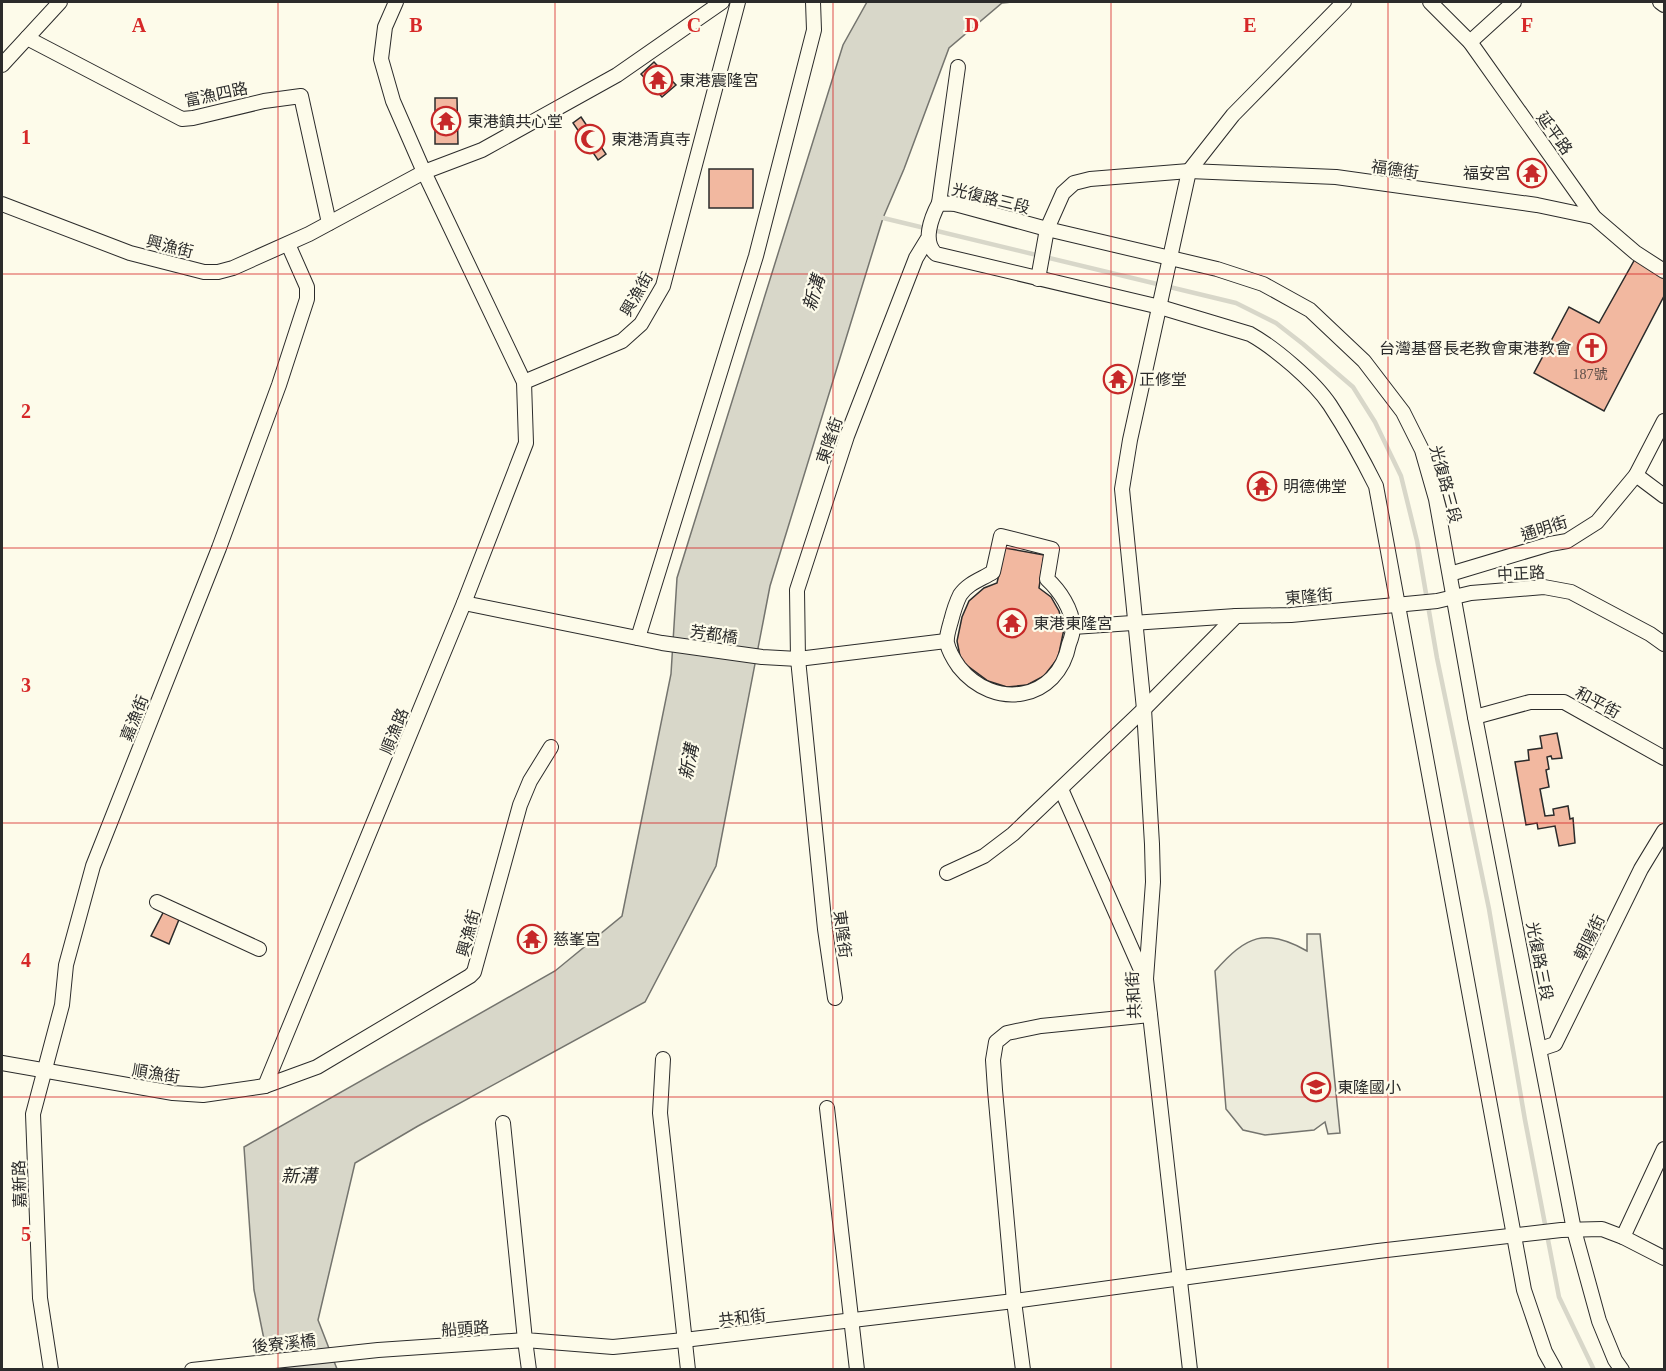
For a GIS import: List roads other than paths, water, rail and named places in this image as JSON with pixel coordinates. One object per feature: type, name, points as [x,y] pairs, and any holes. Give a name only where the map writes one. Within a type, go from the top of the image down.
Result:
[{"type":"street","points":[[2,65],[60,2]]},
{"type":"street","points":[[396,2],[385,27],[381,59],[393,101],[424,172],[524,381]]},
{"type":"street","name":"興漁街","points":[[2,204],[109,246],[204,272],[218,272],[233,268],[288,244],[424,172],[482,150],[617,75],[722,2]]},
{"type":"street","name":"興漁街","points":[[524,381],[622,341],[640,324],[663,286],[738,2]]},
{"type":"street","points":[[464,603],[638,638],[756,256],[814,30],[813,2]]},
{"type":"street","points":[[1134,622],[1122,489],[1130,440],[1189,171],[1233,115],[1344,2]]},
{"type":"street","name":"延平路","points":[[1430,2],[1470,42],[1594,217],[1636,253],[1665,271]]},
{"type":"street","points":[[1470,42],[1514,2]]},
{"type":"street","points":[[1660,2],[1665,4]]},
{"type":"street","name":"富漁四路","points":[[27,38],[182,119],[264,101],[300,96],[329,223]]},
{"type":"street","points":[[937,207],[958,67]]},
{"type":"street","name":"福德街","points":[[1047,229],[1063,193],[1074,183],[1090,179],[1189,171],[1336,177],[1537,205],[1594,217]]},
{"type":"street","name":"光復路三段","points":[[927,240],[937,207],[955,204],[1168,265],[1217,269],[1263,284],[1310,310],[1365,361],[1403,412],[1422,450],[1436,499],[1475,717],[1540,1049],[1567,1230],[1599,1321],[1615,1360],[1622,1370]]},
{"type":"street","points":[[1038,279],[1047,229]]},
{"type":"street","points":[[927,240],[930,249],[936,254],[1038,279],[1161,303],[1250,334],[1261,340],[1296,369],[1328,403],[1376,486],[1524,1290],[1545,1352],[1556,1370]]},
{"type":"street","name":"東隆街","points":[[835,998],[825,929],[798,659],[797,590],[847,436],[916,258],[927,240]]},
{"type":"street","name":"嘉漁街","points":[[43,1070],[62,1005],[66,965],[93,866],[219,548],[279,385],[307,299],[308,287],[288,244]]},
{"type":"street","name":"順漁路","points":[[265,1086],[464,603],[526,443],[524,381]]},
{"type":"street","name":"通明街","points":[[1450,574],[1550,544],[1568,541],[1597,522],[1636,475],[1665,422]]},
{"type":"street","points":[[1636,475],[1665,496]]},
{"type":"street","points":[[1001,536],[1052,549],[1047,579],[1057,589],[1067,606],[1073,627],[1066,661],[1050,682],[1029,693],[1006,696],[983,688],[967,677],[953,659],[946,641],[953,613],[961,594],[979,579],[993,572],[1001,536]]},
{"type":"street","name":"中正路","points":[[1415,603],[1454,598],[1471,593],[1523,588],[1558,589],[1571,592],[1665,644]]},
{"type":"street","name":"東隆街","points":[[1073,627],[1236,616],[1291,615],[1415,603]]},
{"type":"street","points":[[947,873],[984,856],[1013,834],[1144,709],[1236,616]]},
{"type":"street","name":"共和街","points":[[1134,622],[1144,709],[1153,882],[1146,979],[1190,1370]]},
{"type":"street","name":"芳都橋","points":[[638,638],[762,657],[798,659]]},
{"type":"street","points":[[798,659],[946,641]]},
{"type":"street","name":"和平街","points":[[1475,717],[1530,702],[1564,702],[1665,758]]},
{"type":"street","name":"興漁街","points":[[265,1086],[316,1067],[474,972],[520,805],[530,781],[551,747]]},
{"type":"street","points":[[1061,789],[1146,979]]},
{"type":"street","name":"朝陽街","points":[[1540,1049],[1555,1044],[1641,869],[1665,831]]},
{"type":"street","points":[[157,902],[259,949]]},
{"type":"street","points":[[1023,1370],[1014,1301],[995,1090],[993,1060],[996,1042],[1007,1033],[1041,1026],[1150,1016]]},
{"type":"street","points":[[663,1059],[660,1113],[688,1370]]},
{"type":"street","name":"順漁街","points":[[2,1062],[173,1093],[202,1095],[265,1086]]},
{"type":"street","name":"嘉新路","points":[[43,1070],[33,1114],[40,1298],[51,1370]]},
{"type":"street","points":[[827,1108],[857,1370]]},
{"type":"street","points":[[503,1123],[529,1370]]},
{"type":"street","points":[[1623,1237],[1665,1149]]},
{"type":"street","points":[[1567,1230],[1602,1229],[1665,1258]]},
{"type":"street","name":"共和街","points":[[525,1340],[612,1347],[684,1340],[1014,1301],[1378,1251],[1567,1230]]},
{"type":"street","name":"船頭路","points":[[378,1350],[525,1340]]},
{"type":"street","name":"後寮溪橋","points":[[192,1370],[378,1350]]},
{"type":"water","name":"新溝","points":[[867,2],[1012,2],[1002,3],[949,48],[904,169],[883,218],[770,586],[716,866],[645,1002],[355,1163],[318,1320],[337,1369],[270,1369],[254,1290],[244,1147],[555,971],[622,916],[671,674],[677,578],[843,45]]},
{"type":"waterway","points":[[879,217],[1236,303],[1276,323],[1303,344],[1353,387],[1375,422],[1401,476],[1417,541],[1437,658],[1489,909],[1525,1120],[1559,1297],[1594,1370]]},
{"type":"place","name":"東港震隆宮","points":[[658,80]]},
{"type":"place","name":"東港鎮共心堂","points":[[446,121]]},
{"type":"place","name":"東港清真寺","points":[[590,139]]},
{"type":"place","name":"福安宮","points":[[1532,173]]},
{"type":"place","name":"台灣基督長老教會東港教會","points":[[1592,348]]},
{"type":"place","name":"正修堂","points":[[1118,379]]},
{"type":"place","name":"明德佛堂","points":[[1262,486]]},
{"type":"place","name":"東港東隆宮","points":[[1012,623]]},
{"type":"place","name":"慈峯宮","points":[[532,939]]},
{"type":"place","name":"東隆國小","points":[[1316,1087]]}]
